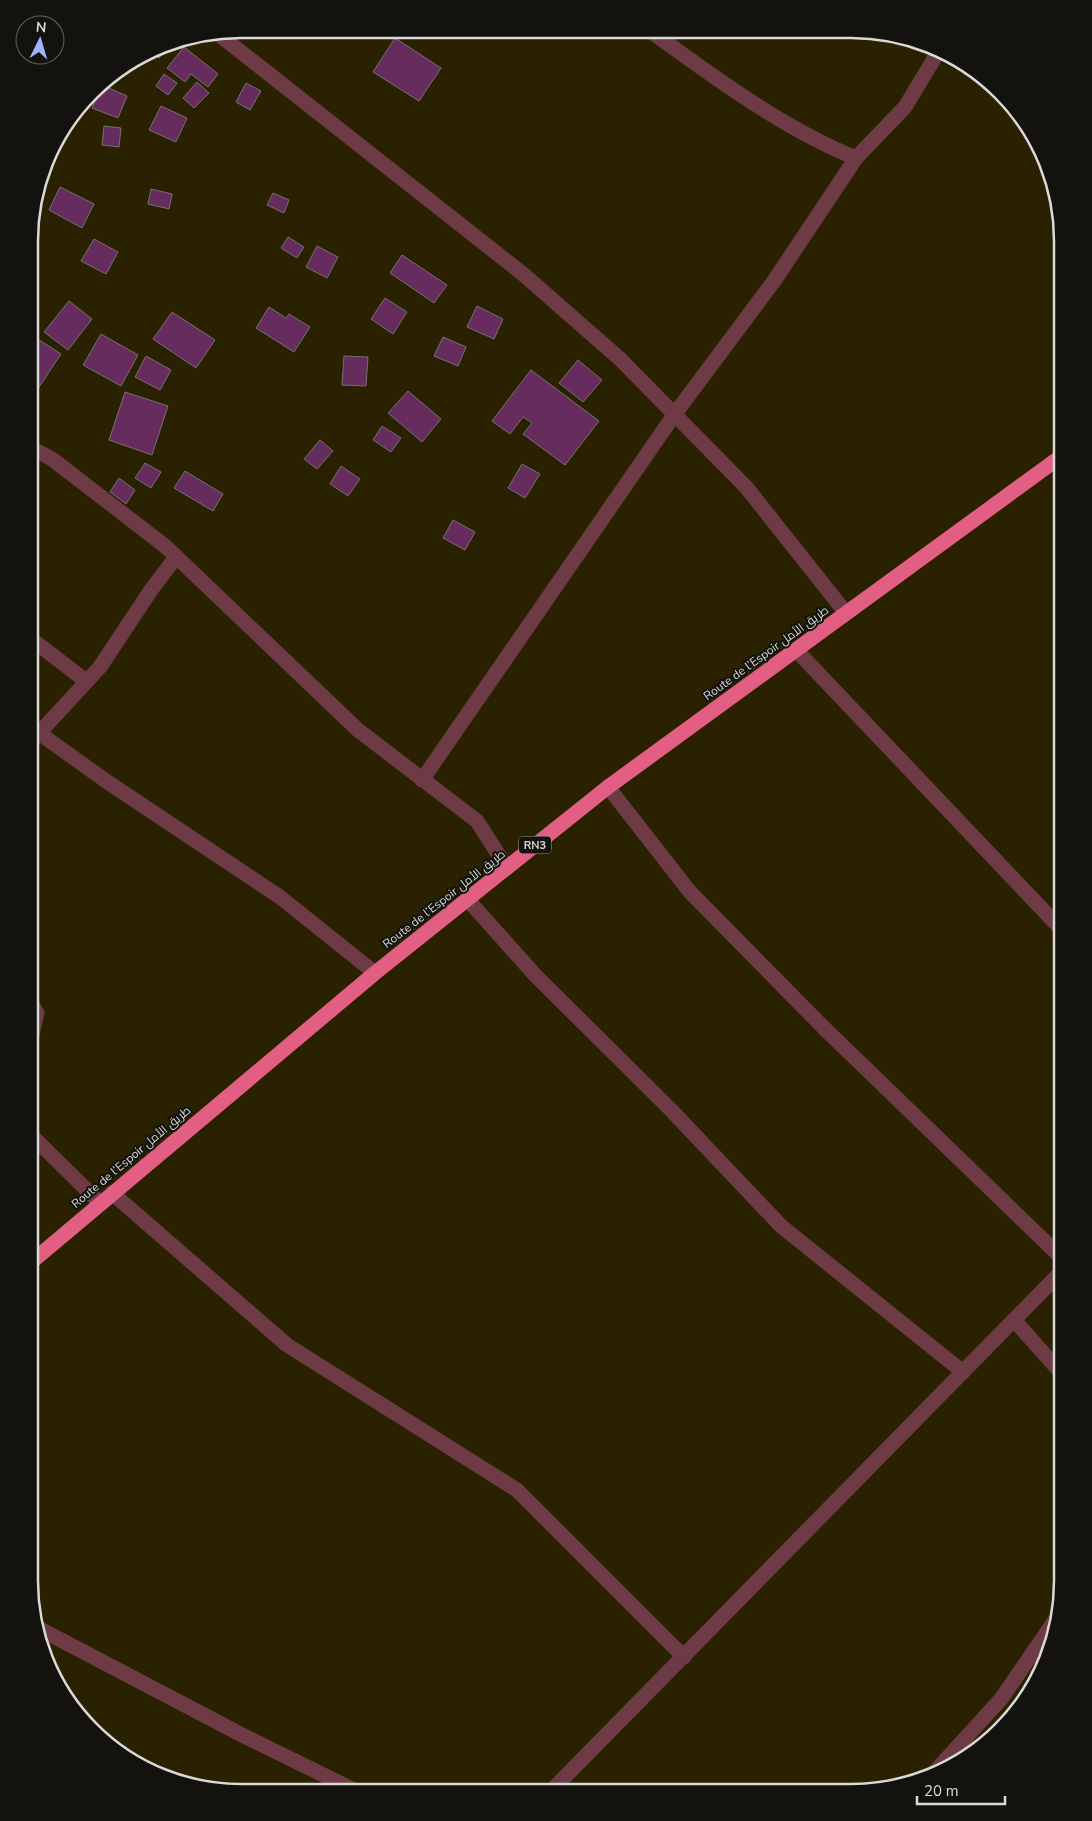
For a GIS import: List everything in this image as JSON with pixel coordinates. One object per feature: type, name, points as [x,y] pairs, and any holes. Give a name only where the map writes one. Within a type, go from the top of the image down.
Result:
[{"type":"highway","name":"Route de l’Espoir طريق الأمل","points":[[38,1256],[375,973],[608,787],[797,651],[1054,461]]},
{"type":"street","points":[[223,38],[523,274],[620,359],[746,487],[846,613]]},
{"type":"street","points":[[660,38],[723,84],[831,148],[856,158]]},
{"type":"street","points":[[422,780],[674,415],[774,281],[856,158],[905,107],[936,56]]},
{"type":"street","points":[[38,451],[52,459],[176,557],[358,730],[477,821],[507,868]]},
{"type":"street","points":[[38,734],[100,667],[151,590],[176,557]]},
{"type":"street","points":[[38,644],[86,681]]},
{"type":"street","points":[[797,651],[1054,922]]},
{"type":"street","points":[[38,740],[106,781],[280,897],[375,973]]},
{"type":"street","points":[[608,787],[690,892],[831,1035],[1054,1250]]},
{"type":"street","points":[[468,900],[535,976],[672,1110],[781,1226],[963,1372]]},
{"type":"street","points":[[38,1141],[287,1345],[517,1490],[684,1657]]},
{"type":"street","points":[[558,1784],[1054,1279]]},
{"type":"street","points":[[1014,1320],[1054,1366]]},
{"type":"street","points":[[945,1761],[1001,1699],[1049,1629]]},
{"type":"street","points":[[44,1631],[244,1736],[342,1784]]},
{"type":"sand","points":[[228,38],[864,38],[891,41],[941,58],[985,88],[1004,107],[1020,128],[1039,163],[1051,201],[1054,228],[1054,1593],[1051,1620],[1044,1645],[1034,1670],[1020,1693],[1004,1714],[985,1733],[953,1756],[929,1768],[891,1780],[851,1784],[241,1784],[214,1782],[188,1777],[151,1763],[117,1741],[97,1724],[80,1704],[65,1682],[53,1658],[41,1620],[38,1593],[39,214],[44,188],[58,151],[72,128],[97,97],[128,72],[151,58],[188,44]]},
{"type":"building","points":[[395,38],[441,68],[419,101],[373,72]]},
{"type":"building","points":[[184,47],[218,74],[208,87],[191,74],[185,82],[167,68]]},
{"type":"building","points":[[164,74],[177,83],[168,95],[156,86]]},
{"type":"building","points":[[197,82],[209,93],[194,108],[183,98]]},
{"type":"building","points":[[246,83],[261,91],[250,110],[236,102]]},
{"type":"building","points":[[108,87],[127,96],[118,118],[92,108],[97,97]]},
{"type":"building","points":[[161,106],[187,118],[176,142],[149,130]]},
{"type":"building","points":[[104,126],[121,128],[119,147],[102,145]]},
{"type":"building","points":[[60,187],[94,204],[82,228],[49,210]]},
{"type":"building","points":[[151,189],[172,194],[169,209],[148,204]]},
{"type":"building","points":[[273,193],[289,200],[284,213],[267,205]]},
{"type":"building","points":[[288,237],[304,247],[297,258],[281,248]]},
{"type":"building","points":[[94,239],[118,252],[106,274],[81,261]]},
{"type":"building","points":[[317,246],[338,257],[327,278],[306,267]]},
{"type":"building","points":[[402,255],[447,285],[434,303],[390,273]]},
{"type":"building","points":[[385,298],[407,312],[393,334],[371,319]]},
{"type":"building","points":[[69,301],[92,319],[68,350],[44,332]]},
{"type":"building","points":[[477,306],[503,319],[494,339],[467,327]]},
{"type":"building","points":[[269,307],[286,318],[289,314],[310,327],[294,352],[256,328]]},
{"type":"building","points":[[172,312],[215,340],[196,368],[153,339]]},
{"type":"building","points":[[101,334],[138,355],[121,386],[83,365]]},
{"type":"building","points":[[443,337],[466,347],[458,366],[434,356]]},
{"type":"building","points":[[38,339],[61,354],[38,388]]},
{"type":"building","points":[[146,356],[171,370],[160,390],[135,377]]},
{"type":"building","points":[[344,356],[368,357],[366,386],[342,385]]},
{"type":"building","points":[[578,360],[602,380],[583,402],[559,383]]},
{"type":"building","points":[[531,370],[599,421],[565,465],[523,434],[532,423],[523,417],[510,434],[492,421]]},
{"type":"building","points":[[408,391],[441,419],[422,442],[388,413]]},
{"type":"building","points":[[125,392],[168,406],[152,455],[109,440]]},
{"type":"building","points":[[382,426],[401,438],[391,452],[373,440]]},
{"type":"building","points":[[320,440],[333,451],[317,469],[304,459]]},
{"type":"building","points":[[145,463],[161,472],[151,488],[135,478]]},
{"type":"building","points":[[522,464],[540,474],[525,498],[508,488]]},
{"type":"building","points":[[341,466],[360,479],[348,496],[330,484]]},
{"type":"building","points":[[185,471],[223,494],[213,511],[174,488]]},
{"type":"building","points":[[119,478],[135,490],[126,504],[110,492]]},
{"type":"building","points":[[453,520],[475,532],[465,550],[443,538]]}]
